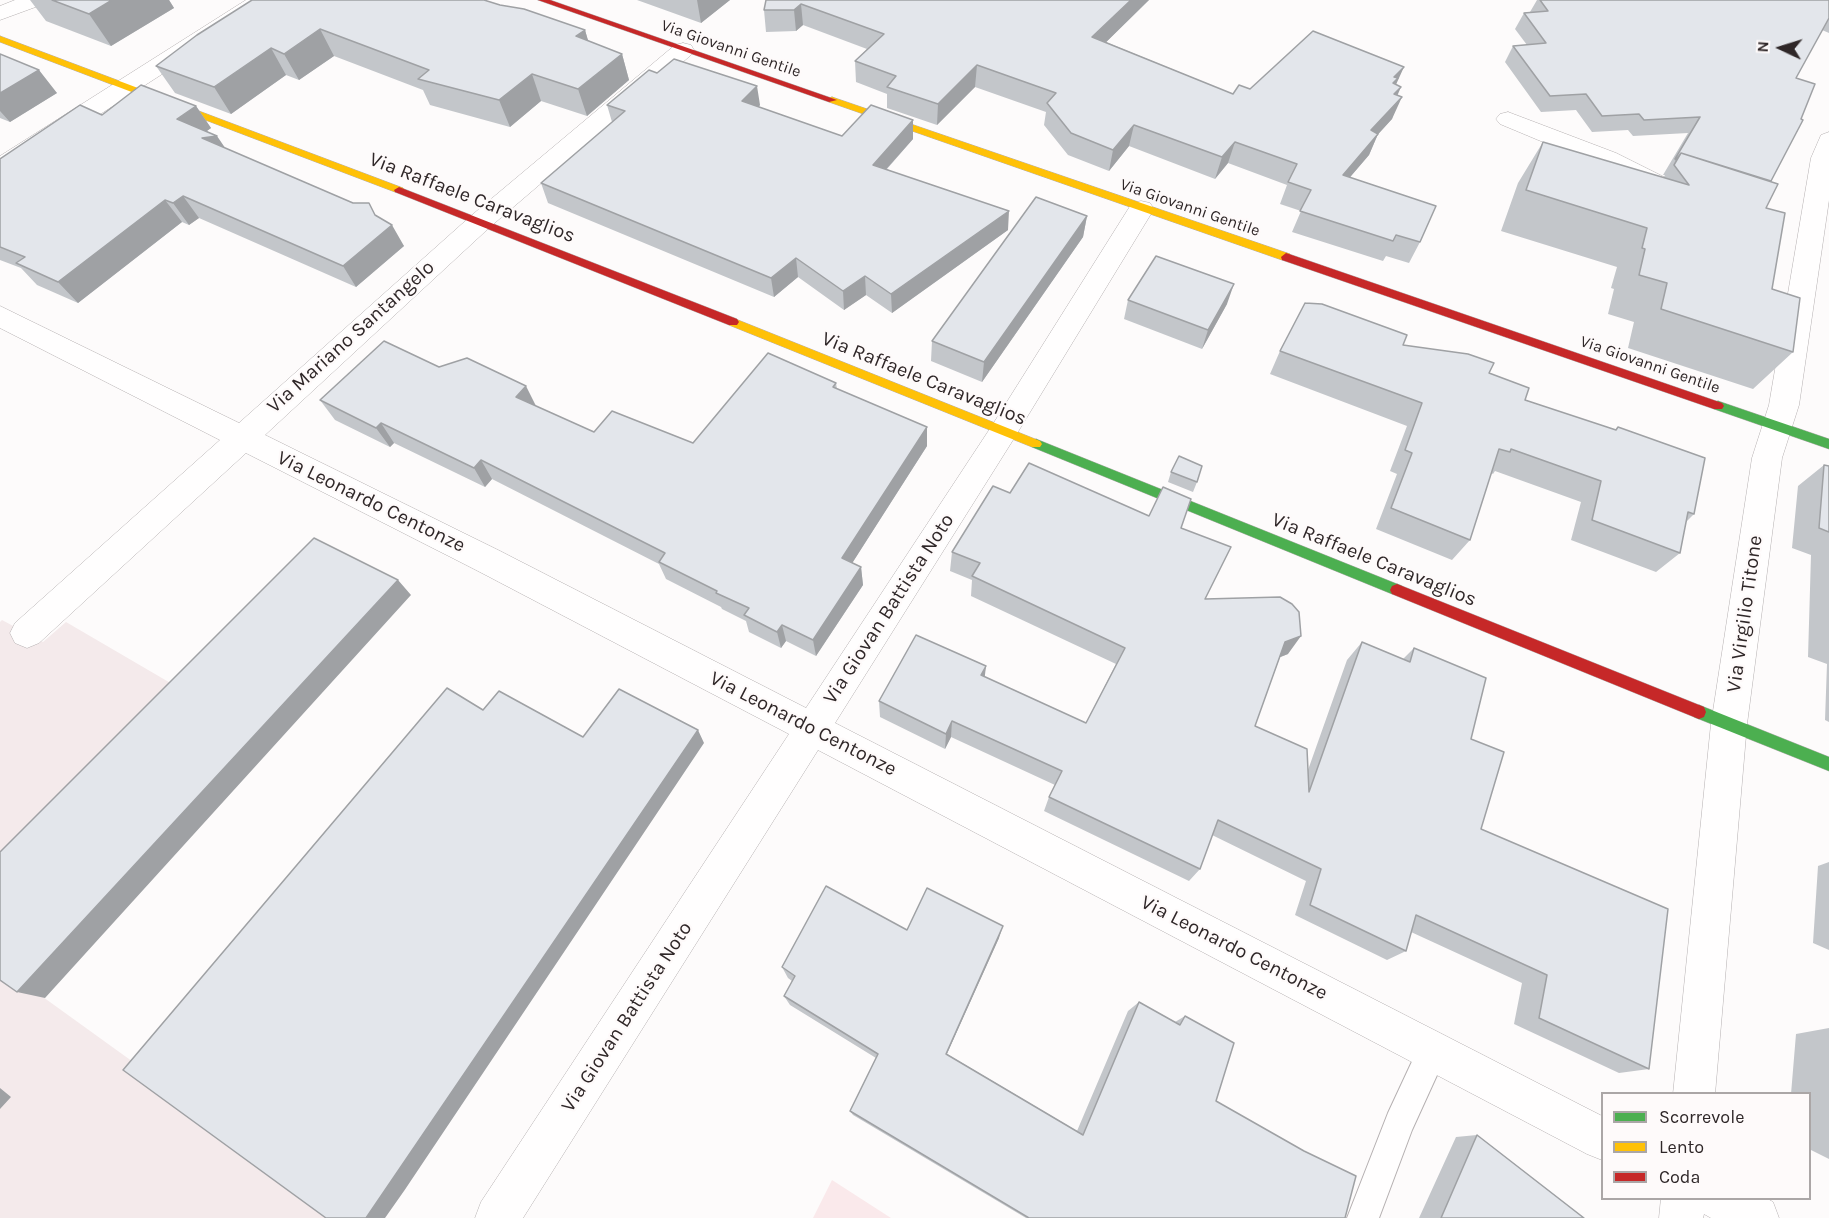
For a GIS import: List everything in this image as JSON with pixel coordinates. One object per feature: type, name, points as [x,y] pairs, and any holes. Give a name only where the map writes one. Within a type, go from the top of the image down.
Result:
[{"type":"street","points":[[0,14],[33,0]]},
{"type":"street","points":[[0,167],[261,0]]},
{"type":"street","name":"Via Giovanni Gentile","points":[[542,0],[1829,444]]},
{"type":"street","name":"Via Raffaele Caravaglios","points":[[0,39],[127,85],[481,221],[1829,764]]},
{"type":"street","name":"Via Mariano Santangelo","points":[[27,633],[481,221],[683,50]]},
{"type":"street","points":[[1508,119],[1606,159],[1655,184],[1677,191]]},
{"type":"street","name":"Via Virgilio Titone","points":[[1694,1092],[1730,724],[1767,458],[1778,427],[1799,231],[1829,140]]},
{"type":"street","name":"Via Giovan Battista Noto","points":[[497,1218],[1003,432],[1141,208]]},
{"type":"street","name":"Via Leonardo Centonze","points":[[0,316],[489,561],[1601,1138]]},
{"type":"street","points":[[1681,1218],[1683,1200]]},
{"type":"street","points":[[1722,1200],[1757,1218]]},
{"type":"lane","points":[[1363,1218],[1399,1124],[1433,1051]]},
{"type":"shaded area","points":[[2,620],[43,642],[66,622],[191,695],[0,889],[0,622]]},
{"type":"shaded area","points":[[0,966],[233,1134],[346,1218],[0,1218]]},
{"type":"shaded area","points":[[832,1180],[891,1218],[813,1218]]},
{"type":"building","points":[[52,0],[112,0],[89,14]]},
{"type":"building","points":[[252,0],[484,0],[524,9],[585,30],[576,36],[622,54],[578,89],[532,74],[499,100],[418,79],[429,70],[320,29],[284,54],[271,48],[214,87],[156,66],[197,35]]},
{"type":"building","points":[[766,0],[1131,0],[1092,37],[1233,94],[1239,85],[1250,89],[1313,31],[1404,67],[1394,77],[1398,78],[1393,83],[1401,87],[1394,94],[1402,97],[1371,130],[1378,134],[1343,175],[1436,206],[1420,242],[1396,235],[1393,241],[1300,211],[1311,190],[1288,182],[1297,164],[1235,142],[1222,157],[1134,125],[1113,150],[1071,133],[1047,103],[1056,93],[977,65],[938,104],[887,87],[896,76],[855,61],[884,34],[801,4],[794,10],[764,10]]},
{"type":"building","points":[[1540,0],[1829,0],[1829,18],[1796,78],[1815,84],[1801,119],[1803,120],[1771,181],[1681,153],[1676,160],[1700,117],[1644,120],[1639,114],[1602,116],[1586,94],[1550,96],[1513,46],[1546,43],[1524,13],[1548,11]]},
{"type":"building","points":[[0,54],[39,70],[0,93]]},
{"type":"building","points":[[674,59],[757,86],[742,101],[842,136],[871,105],[913,120],[873,165],[1009,211],[891,294],[865,276],[843,291],[796,258],[771,278],[541,183],[625,111],[607,105],[649,70],[657,73]]},
{"type":"building","points":[[141,85],[196,106],[177,119],[217,136],[202,138],[353,203],[369,203],[375,215],[392,225],[343,266],[183,196],[173,203],[165,200],[58,282],[16,263],[25,257],[0,247],[0,159],[80,105],[102,115]]},
{"type":"building","points":[[1543,142],[1689,185],[1674,165],[1681,153],[1778,184],[1766,208],[1785,213],[1772,289],[1800,298],[1793,352],[1661,309],[1667,283],[1639,275],[1647,228],[1526,190]]},
{"type":"building","points":[[1036,197],[1087,216],[984,362],[932,341]]},
{"type":"building","points":[[1156,256],[1234,284],[1208,330],[1128,300]]},
{"type":"building","points":[[1305,303],[1322,304],[1407,335],[1403,345],[1468,354],[1494,363],[1489,373],[1529,388],[1525,400],[1616,430],[1618,427],[1705,458],[1694,514],[1688,512],[1680,553],[1592,520],[1601,481],[1511,449],[1510,452],[1499,449],[1470,540],[1391,508],[1412,453],[1405,450],[1422,403],[1280,351]]},
{"type":"building","points":[[384,341],[439,367],[467,358],[526,386],[516,397],[594,432],[612,411],[693,443],[768,353],[836,383],[833,387],[927,427],[842,558],[861,567],[813,640],[782,625],[777,632],[744,615],[749,608],[659,562],[665,553],[481,460],[474,468],[381,423],[376,428],[320,400]]},
{"type":"building","points":[[1179,456],[1202,466],[1197,482],[1171,472]]},
{"type":"building","points":[[1029,463],[1149,516],[1163,487],[1191,499],[1181,528],[1231,547],[1205,599],[1280,597],[1292,604],[1299,612],[1301,636],[1285,642],[1255,726],[1307,749],[1309,792],[1362,642],[1410,662],[1414,648],[1486,678],[1471,739],[1504,752],[1481,829],[1668,909],[1649,1069],[1539,1018],[1547,975],[1416,915],[1406,951],[1310,905],[1321,869],[1218,820],[1200,869],[1049,797],[1062,771],[952,721],[946,734],[879,701],[916,635],[986,666],[981,675],[1086,723],[1125,648],[972,576],[980,563],[952,552],[993,486],[1010,493]]},
{"type":"building","points":[[1824,465],[1829,466],[1829,532],[1819,528]]},
{"type":"building","points":[[314,538],[398,580],[17,992],[0,980],[0,852]]},
{"type":"building","points":[[447,688],[483,710],[499,691],[583,737],[619,689],[698,730],[366,1218],[326,1218],[123,1070]]},
{"type":"building","points":[[826,886],[907,930],[927,888],[1003,926],[946,1054],[1083,1135],[1139,1002],[1180,1025],[1185,1016],[1234,1043],[1216,1101],[1304,1151],[1356,1176],[1345,1218],[1029,1218],[850,1111],[878,1054],[784,996],[795,976],[782,967]]},
{"type":"building","points":[[1477,1135],[1584,1218],[1441,1218]]},
{"type":"traffic: fast","points":[[1718,406],[1829,444]]},
{"type":"traffic: fast","points":[[1036,444],[1397,590]]},
{"type":"traffic: fast","points":[[1699,712],[1829,764]]},
{"type":"traffic: slow","points":[[0,39],[399,190]]},
{"type":"traffic: slow","points":[[832,100],[1286,257]]},
{"type":"traffic: slow","points":[[733,322],[1036,444]]},
{"type":"traffic: jam","points":[[542,0],[832,100]]},
{"type":"traffic: jam","points":[[399,190],[733,322]]},
{"type":"traffic: jam","points":[[1286,257],[1718,406]]},
{"type":"traffic: jam","points":[[1397,590],[1699,712]]}]
